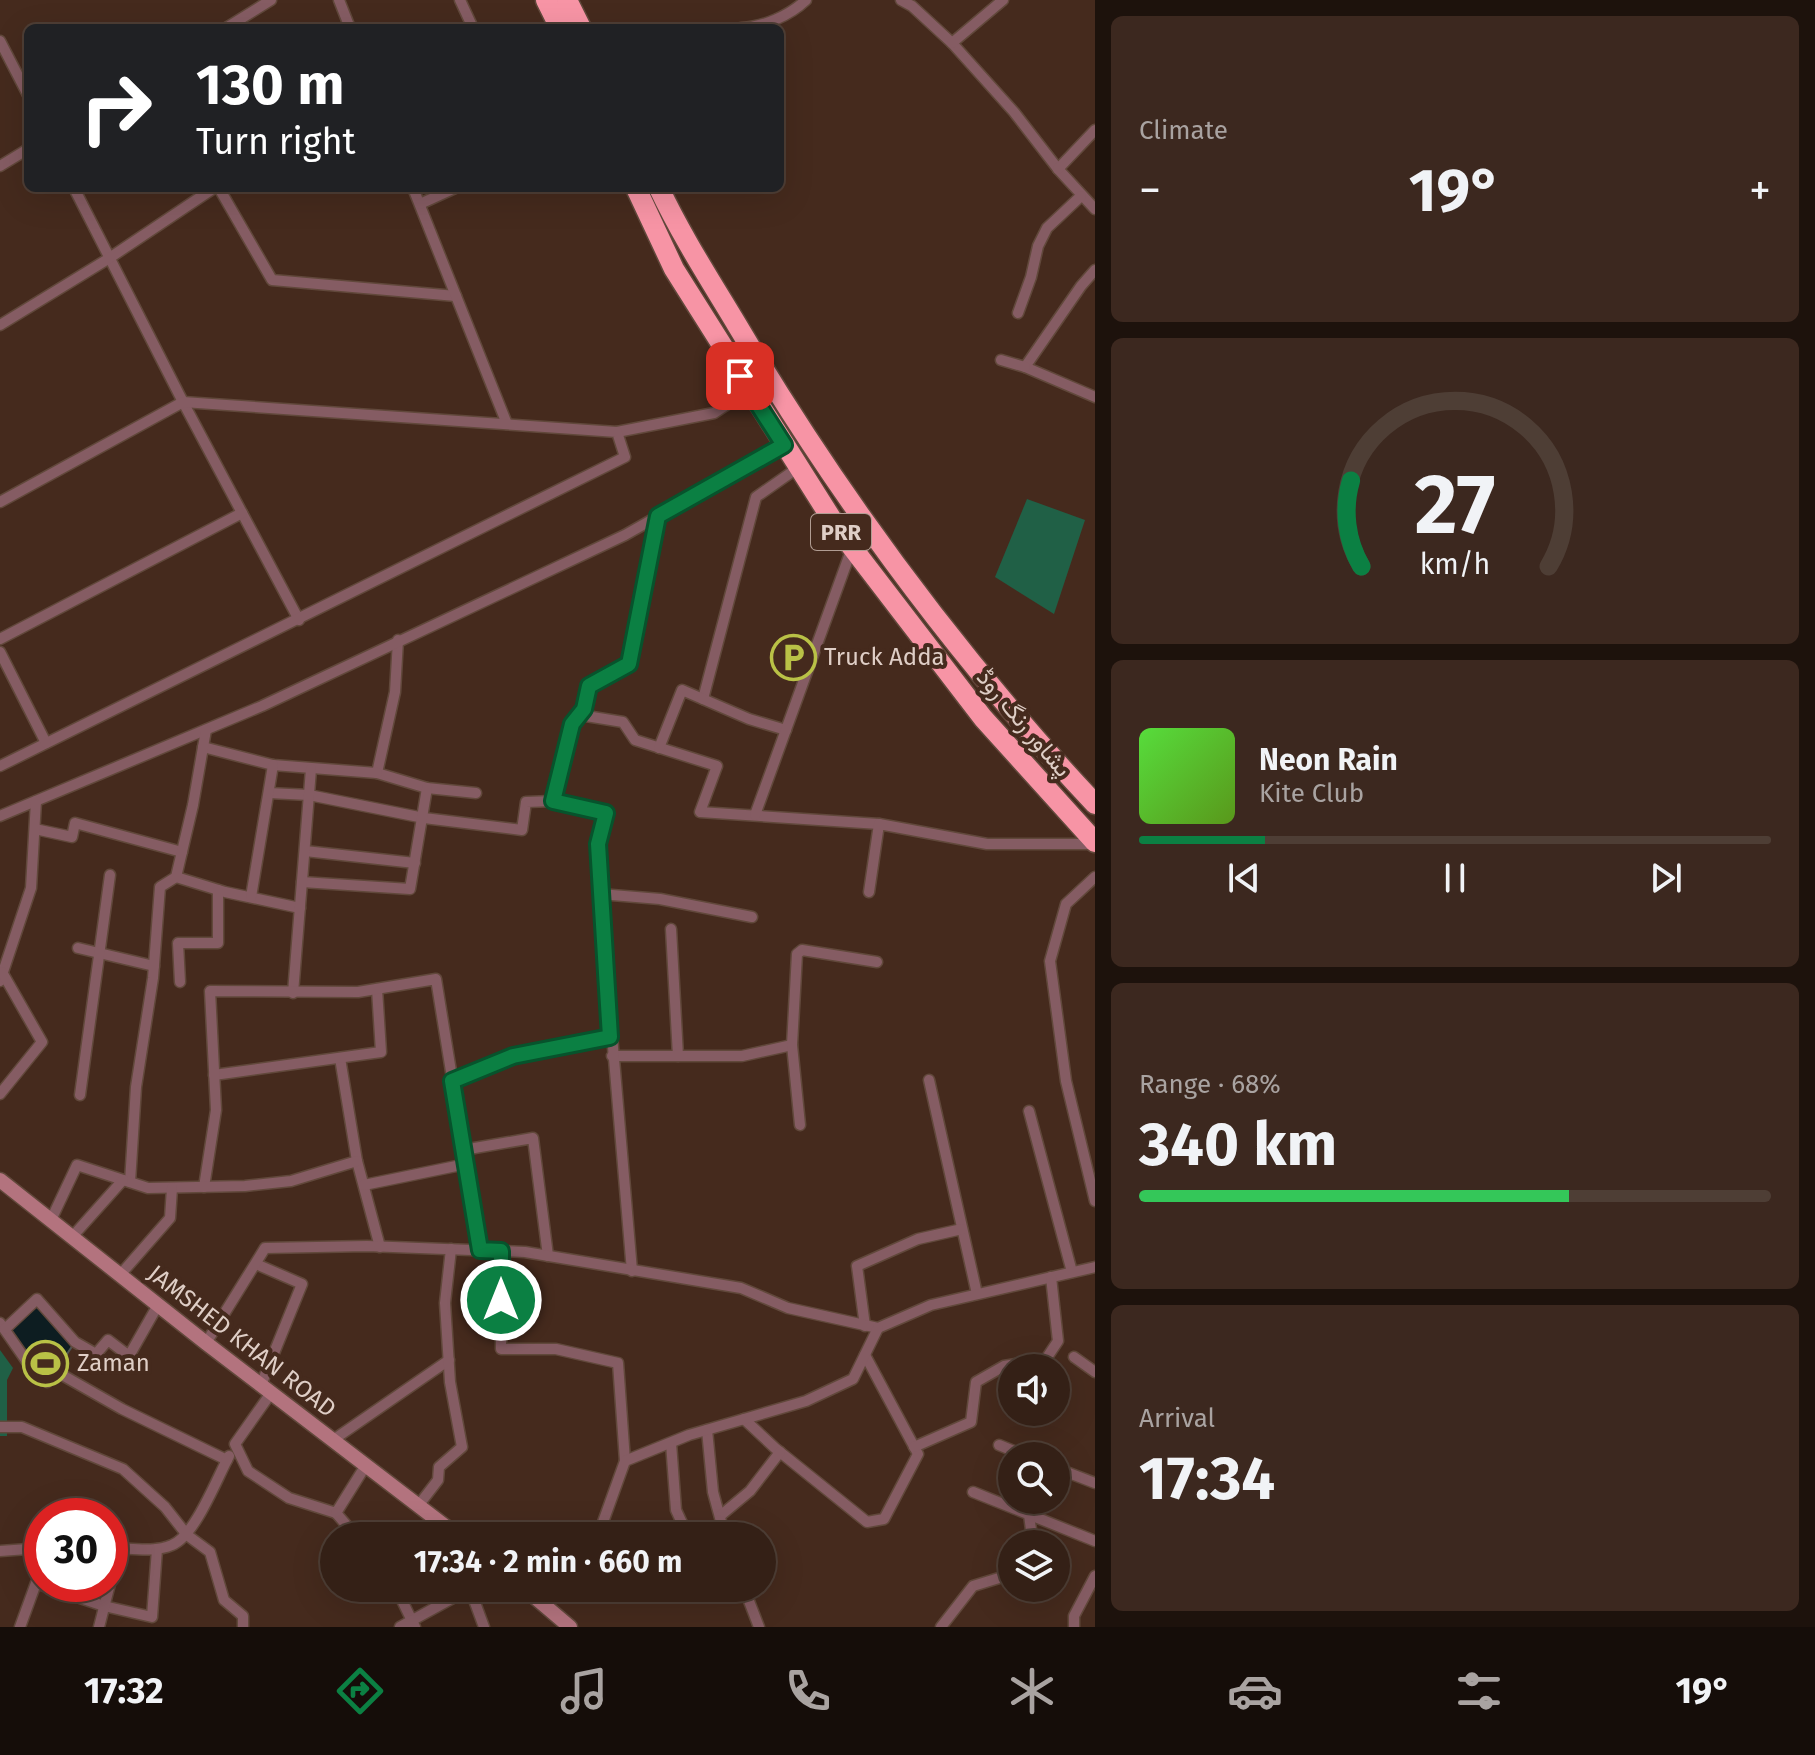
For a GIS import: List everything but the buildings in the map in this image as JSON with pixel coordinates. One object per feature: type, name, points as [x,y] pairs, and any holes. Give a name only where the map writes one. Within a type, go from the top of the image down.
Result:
[{"type":"highway","points":[[532,0],[544,24]]},
{"type":"highway","points":[[546,0],[558,24]]},
{"type":"highway","points":[[567,0],[579,24]]},
{"type":"highway","points":[[582,0],[593,24]]},
{"type":"highway","name":"پشاور رنگ روڈ","points":[[638,192],[674,269],[852,548],[983,718],[1095,843]]},
{"type":"highway","name":"پشاور رنگ روڈ","points":[[661,192],[747,342],[821,462],[930,611],[1008,706],[1095,804]]},
{"type":"street","points":[[232,24],[271,0]]},
{"type":"street","points":[[339,0],[348,24]]},
{"type":"street","points":[[460,0],[471,24]]},
{"type":"street","points":[[763,24],[806,0]]},
{"type":"street","points":[[901,0],[915,3],[1014,112],[1058,169],[1095,209]]},
{"type":"street","points":[[952,43],[1003,0]]},
{"type":"street","points":[[0,41],[24,87]]},
{"type":"street","points":[[1058,169],[1095,130]]},
{"type":"street","points":[[0,166],[24,151]]},
{"type":"street","points":[[76,192],[108,259],[299,620]]},
{"type":"street","points":[[0,325],[211,192]]},
{"type":"street","points":[[219,192],[272,280],[456,296]]},
{"type":"street","points":[[415,192],[507,424]]},
{"type":"street","points":[[420,204],[446,192]]},
{"type":"street","points":[[1018,313],[1038,246],[1047,228],[1081,196]]},
{"type":"street","points":[[1025,367],[1095,270]]},
{"type":"street","points":[[1001,360],[1095,397]]},
{"type":"street","points":[[0,502],[183,402],[617,432],[714,413],[749,390]]},
{"type":"street","points":[[0,766],[625,457],[617,432]]},
{"type":"street","points":[[0,816],[206,730],[625,535],[784,445]]},
{"type":"street","points":[[703,699],[756,497],[799,467]]},
{"type":"street","points":[[0,639],[242,513]]},
{"type":"street","points":[[553,801],[572,724],[584,709],[589,686],[629,664],[658,516]]},
{"type":"street","points":[[755,815],[852,548]]},
{"type":"street","points":[[377,773],[395,692],[398,640]]},
{"type":"street","points":[[0,652],[46,743]]},
{"type":"street","points":[[659,748],[682,690],[749,719],[786,730]]},
{"type":"street","points":[[580,715],[623,722],[635,740],[717,766],[700,812],[879,824],[987,844],[1095,843]]},
{"type":"street","points":[[72,1237],[126,1181],[154,966],[160,887],[176,877],[206,730]]},
{"type":"street","points":[[203,747],[273,765],[377,773],[427,788],[476,793]]},
{"type":"street","points":[[251,897],[273,765]]},
{"type":"street","points":[[293,993],[311,769]]},
{"type":"street","points":[[302,882],[410,889],[427,788]]},
{"type":"street","points":[[269,793],[309,795],[424,818],[522,830],[526,802],[553,801],[606,813],[598,844],[600,894],[632,1271]]},
{"type":"street","points":[[0,1094],[42,1042],[1,977],[31,888],[36,801]]},
{"type":"street","points":[[35,829],[72,837],[75,823],[182,852]]},
{"type":"street","points":[[869,892],[879,824]]},
{"type":"street","points":[[305,851],[415,863]]},
{"type":"street","points":[[80,1095],[110,875]]},
{"type":"street","points":[[176,877],[218,890],[300,908]]},
{"type":"street","points":[[1095,877],[1066,904],[1050,961],[1066,1081],[1095,1201]]},
{"type":"street","points":[[180,982],[178,943],[218,943],[218,890]]},
{"type":"street","points":[[600,894],[660,899],[752,917]]},
{"type":"street","points":[[671,929],[678,1056]]},
{"type":"street","points":[[78,948],[154,966]]},
{"type":"street","points":[[800,1125],[792,1045],[799,950],[877,962]]},
{"type":"street","points":[[204,1187],[216,1110],[210,991],[358,992],[436,979],[480,1250]]},
{"type":"street","points":[[214,1075],[381,1052],[377,989]]},
{"type":"street","points":[[452,1081],[513,1056],[610,1037]]},
{"type":"street","points":[[612,1056],[742,1056],[792,1045]]},
{"type":"street","points":[[340,1058],[357,1161],[380,1247]]},
{"type":"street","points":[[929,1080],[977,1294]]},
{"type":"street","points":[[1029,1111],[1072,1272]]},
{"type":"street","points":[[463,1150],[533,1138],[548,1256]]},
{"type":"street","points":[[51,1220],[77,1165],[148,1188],[172,1188],[291,1181],[357,1161]]},
{"type":"street","points":[[364,1185],[466,1164]]},
{"type":"street","name":"JAMSHED KHAN ROAD","points":[[0,1180],[439,1522]]},
{"type":"street","points":[[120,1275],[170,1218],[172,1188]]},
{"type":"street","points":[[865,1326],[857,1266],[918,1239],[962,1229]]},
{"type":"street","points":[[206,1343],[265,1248],[451,1249],[548,1256],[741,1288],[788,1308],[878,1328],[931,1305],[1095,1267]]},
{"type":"street","points":[[418,1506],[438,1480],[439,1467],[462,1447],[449,1360],[445,1303],[451,1249]]},
{"type":"street","points":[[501,1251],[501,1349],[556,1349],[618,1363],[625,1461],[603,1522]]},
{"type":"street","points":[[128,1548],[157,1549],[174,1545],[187,1535],[266,1389],[302,1284],[256,1264]]},
{"type":"street","points":[[914,1447],[971,1422],[976,1382],[1004,1366],[1046,1359],[1058,1341],[1051,1277]]},
{"type":"street","points":[[158,1305],[129,1356],[108,1340],[96,1354],[75,1342],[37,1299],[3,1326],[30,1366],[47,1382],[57,1372],[122,1409],[227,1460]]},
{"type":"street","points":[[625,1461],[707,1430],[806,1401],[853,1379],[878,1328]]},
{"type":"street","points":[[744,1419],[867,1522],[884,1519],[918,1454],[865,1355]]},
{"type":"street","points":[[1074,1357],[1095,1372]]},
{"type":"street","points":[[333,1440],[449,1360]]},
{"type":"street","points":[[0,1427],[22,1427],[123,1469],[165,1507],[187,1535],[210,1552],[224,1600],[243,1616],[243,1627]]},
{"type":"street","points":[[707,1430],[713,1492],[722,1522]]},
{"type":"street","points":[[671,1443],[676,1510],[682,1522]]},
{"type":"street","points":[[235,1444],[248,1471],[289,1498],[336,1513],[344,1522]]},
{"type":"street","points":[[720,1516],[750,1491],[780,1452]]},
{"type":"street","points":[[336,1513],[366,1465]]},
{"type":"street","points":[[1070,1473],[1095,1483]]},
{"type":"street","points":[[973,1492],[1095,1541]]},
{"type":"street","points":[[1029,1515],[1031,1530]]},
{"type":"street","points":[[0,1551],[24,1549]]},
{"type":"street","points":[[20,1627],[36,1583],[104,1606],[152,1617],[157,1549]]},
{"type":"street","points":[[1074,1627],[1074,1616],[1095,1576]]},
{"type":"street","points":[[941,1627],[973,1586],[998,1578]]},
{"type":"street","points":[[99,1627],[105,1602]]},
{"type":"street","points":[[403,1602],[414,1623]]},
{"type":"street","points":[[400,1627],[414,1623],[448,1602]]},
{"type":"street","points":[[475,1602],[484,1627]]},
{"type":"street","points":[[540,1602],[570,1627]]},
{"type":"street","points":[[546,1607],[550,1602]]},
{"type":"street","points":[[749,1602],[759,1627]]},
{"type":"green space","points":[[1027,499],[1085,520],[1054,614],[995,577]]},
{"type":"green space","points":[[0,1350],[13,1368],[7,1380],[7,1436],[0,1436]]},
{"type":"shaded area","name":"Zaman","points":[[37,1299],[75,1342],[46,1385],[5,1329]]},
{"type":"place","name":"Truck Adda","points":[[793,657]]},
{"type":"place","name":"Zaman","points":[[46,1363]]},
{"type":"route","points":[[501,1300],[501,1251],[480,1250],[452,1081],[513,1056],[610,1037],[598,844],[606,813],[553,801],[572,724],[584,709],[589,686],[629,664],[658,516],[784,445],[740,376]]}]
